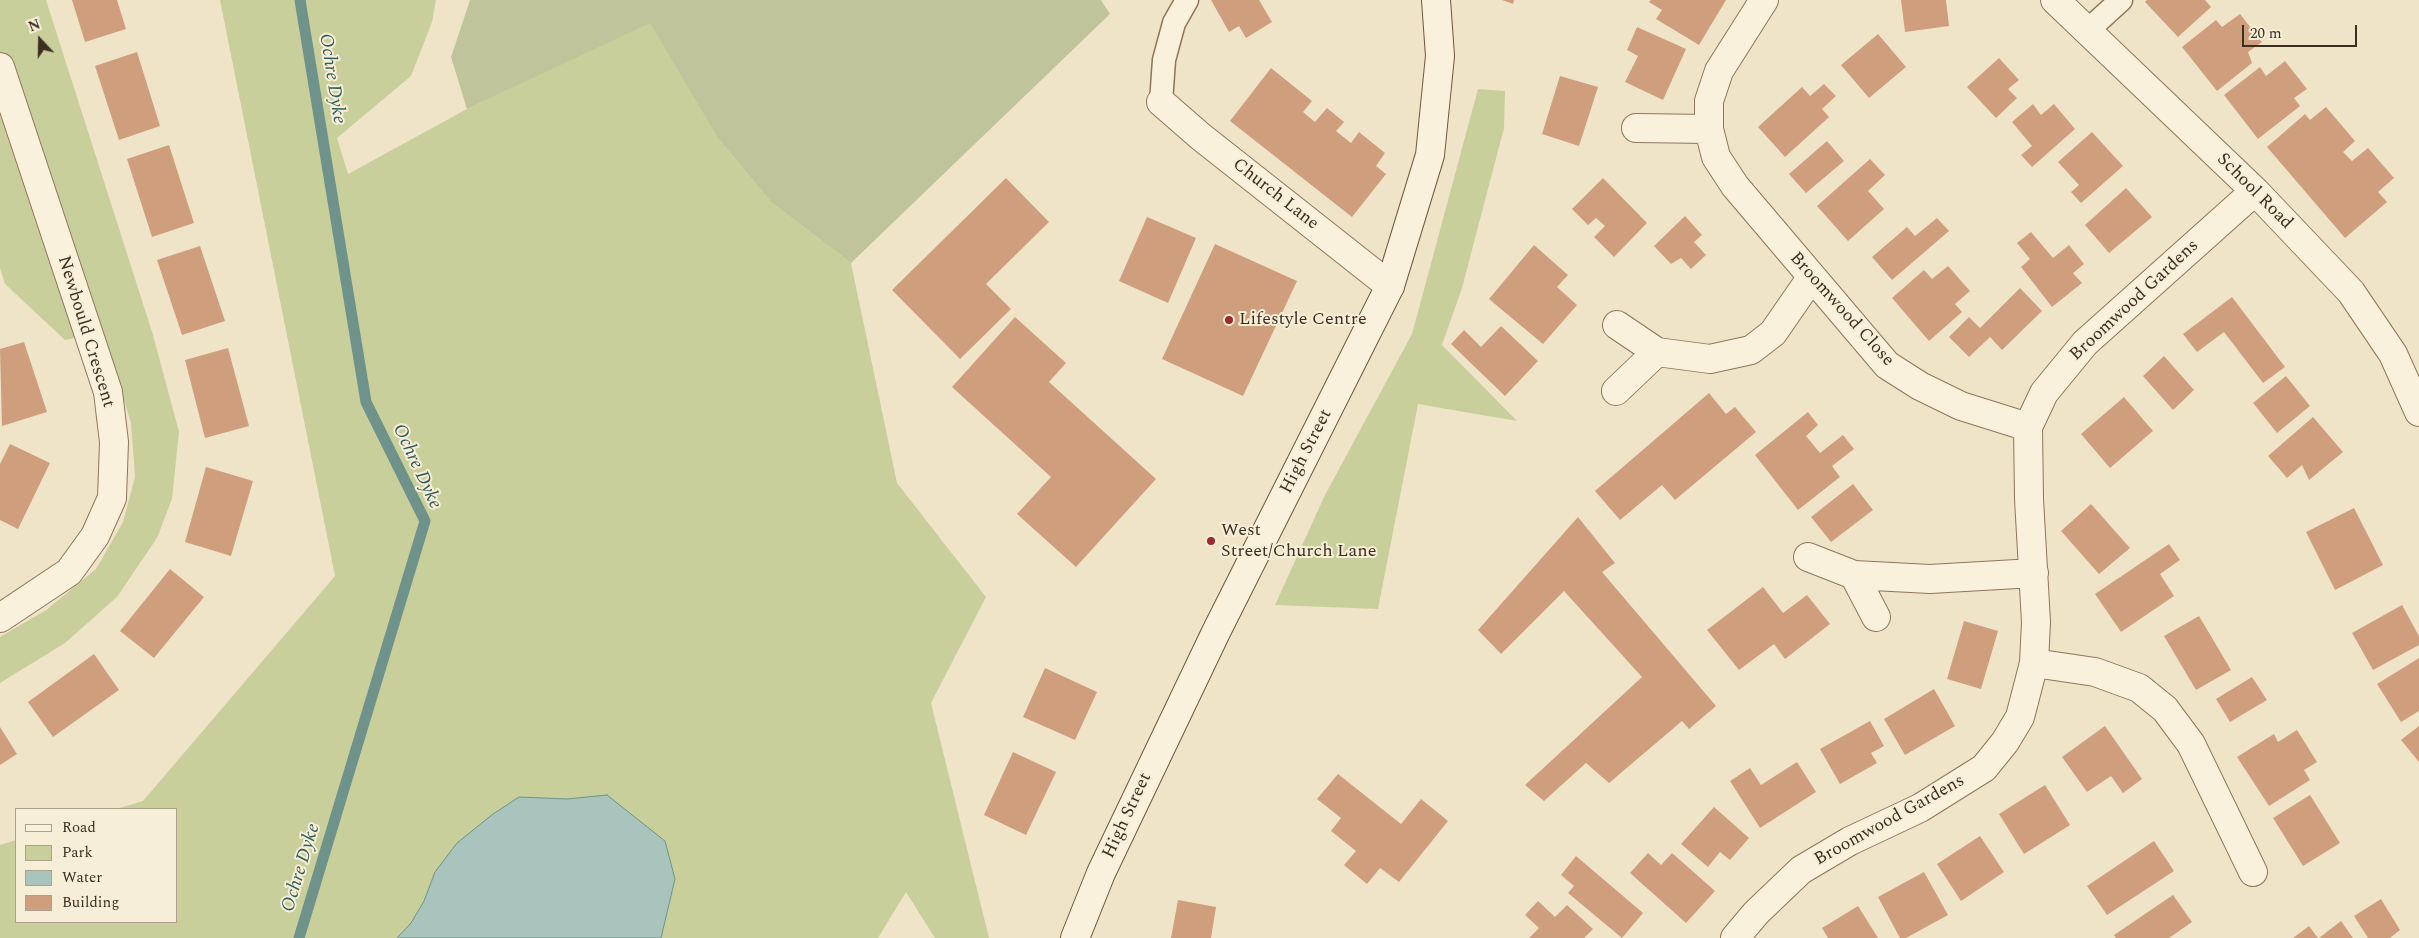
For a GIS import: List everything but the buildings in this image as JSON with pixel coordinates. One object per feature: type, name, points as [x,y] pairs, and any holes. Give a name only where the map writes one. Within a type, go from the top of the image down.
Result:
[{"type":"street","name":"High Street","points":[[1075,938],[1101,874],[1212,640],[1390,286],[1430,155],[1440,56],[1436,0]]},
{"type":"street","name":"Broomwood Close","points":[[1764,0],[1719,71],[1709,101],[1709,129],[1716,157],[1735,186],[1886,365],[1920,386],[1961,406],[2028,427]]},
{"type":"street","name":"School Road","points":[[2055,0],[2255,191],[2351,292],[2393,354],[2419,412]]},
{"type":"street","name":"Newbould Crescent","points":[[0,67],[108,392],[114,442],[112,498],[95,536],[69,572],[0,618]]},
{"type":"street","name":"Church Lane","points":[[1161,102],[1207,142],[1390,286]]},
{"type":"street","points":[[1636,128],[1709,129]]},
{"type":"street","name":"Broomwood Gardens","points":[[1735,938],[1756,913],[1800,870],[1850,840],[1920,808],[1984,768],[2005,742],[2020,717],[2034,663],[2036,622],[2028,427],[2044,393],[2085,343],[2255,191]]},
{"type":"street","points":[[1617,325],[1657,352],[1710,359],[1750,350],[1772,334],[1811,278]]},
{"type":"street","points":[[1616,391],[1657,352]]},
{"type":"street","points":[[1808,557],[1854,575],[1930,579],[2034,573]]},
{"type":"street","points":[[1854,575],[1876,617]]},
{"type":"street","points":[[2034,663],[2095,672],[2139,688],[2165,709],[2191,744],[2253,872]]},
{"type":"lane","points":[[1161,102],[1164,60],[1174,23],[1186,0]]},
{"type":"lane","points":[[2086,31],[2121,0]]},
{"type":"green space","points":[[0,0],[46,0],[153,335],[179,432],[172,499],[157,538],[117,597],[65,643],[0,683],[0,637],[46,610],[96,569],[123,522],[135,477],[131,423],[103,332],[65,340],[5,284],[0,268]]},
{"type":"green space","points":[[220,0],[436,0],[432,22],[411,76],[337,138],[348,174],[467,109],[650,22],[717,137],[772,203],[851,263],[897,483],[986,597],[931,703],[989,938],[935,938],[906,892],[878,938],[0,938],[0,845],[15,840],[15,923],[178,923],[178,808],[119,808],[143,801],[335,576]]},
{"type":"green space","points":[[470,0],[1101,0],[1110,14],[851,263],[772,203],[717,137],[650,23],[467,109],[451,57]]},
{"type":"green space","points":[[1478,89],[1505,91],[1504,128],[1462,288],[1442,345],[1517,421],[1418,404],[1378,609],[1275,605],[1325,495],[1412,334]]},
{"type":"water","points":[[607,795],[665,841],[675,879],[661,938],[397,938],[411,923],[424,901],[435,872],[457,843],[493,814],[519,797],[567,799]]},
{"type":"waterway","name":"Ochre Dyke","points":[[299,938],[425,521],[366,402],[300,0]]},
{"type":"place","name":"Lifestyle Centre","points":[[1229,320]]},
{"type":"place","name":"West Street/Church Lane","points":[[1211,541]]}]
